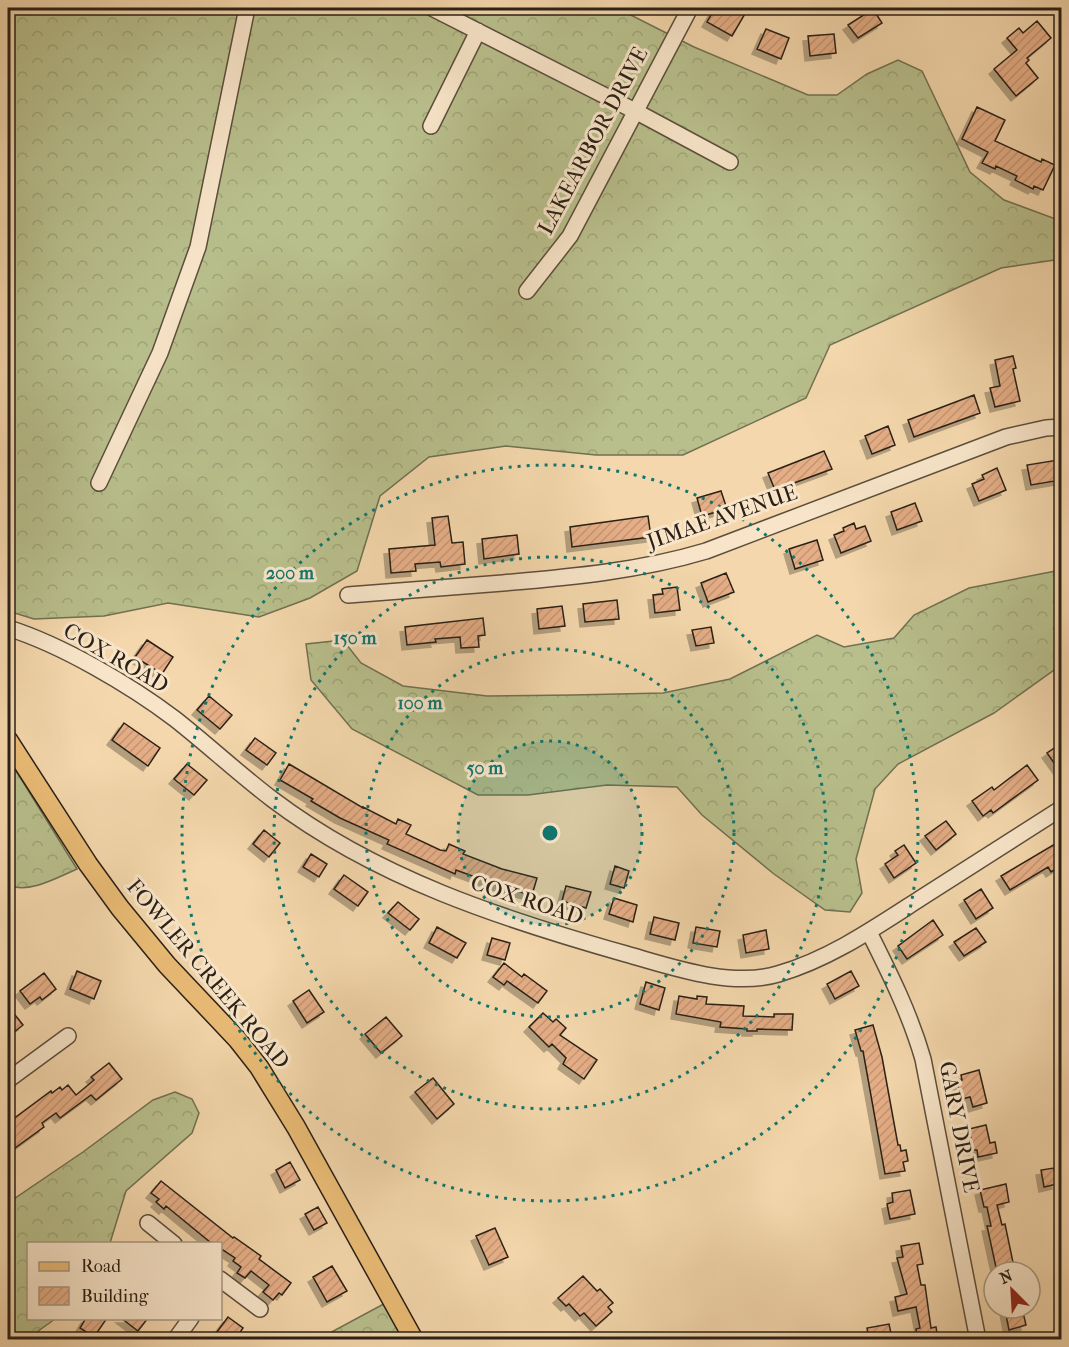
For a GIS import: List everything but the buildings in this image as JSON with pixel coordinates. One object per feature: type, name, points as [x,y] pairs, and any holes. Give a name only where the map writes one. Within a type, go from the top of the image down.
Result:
[{"type":"main road","name":"FOWLER CREEK ROAD","points":[[8,740],[59,821],[120,908],[167,965],[237,1039],[259,1067],[296,1127],[414,1340]]},
{"type":"street","points":[[99,483],[160,353],[198,247],[247,8]]},
{"type":"street","points":[[432,8],[730,162]]},
{"type":"street","name":"LAKEARBOR DRIVE","points":[[527,291],[570,236],[690,8]]},
{"type":"street","points":[[431,126],[478,31]]},
{"type":"street","name":"JIMAE AVENUE","points":[[348,595],[588,576],[679,559],[706,551],[1006,437],[1046,428],[1062,427]]},
{"type":"street","name":"COX ROAD","points":[[8,628],[51,646],[126,685],[175,719],[272,799],[304,822],[394,872],[463,903],[546,932],[680,969],[713,975],[746,978],[775,975],[807,964],[868,932],[1062,808]]},
{"type":"street","name":"GARY DRIVE","points":[[868,932],[914,1028],[978,1340]]},
{"type":"street","points":[[8,1080],[68,1036]]},
{"type":"street","points":[[148,1223],[172,1242]]},
{"type":"street","points":[[222,1281],[260,1309]]},
{"type":"street","points":[[175,1340],[190,1320]]},
{"type":"green space","points":[[8,8],[617,8],[694,47],[808,95],[837,95],[867,74],[898,60],[922,71],[970,172],[1004,200],[1061,221],[1061,259],[1001,268],[830,345],[806,398],[683,455],[596,455],[506,446],[429,457],[380,496],[357,571],[310,598],[259,617],[168,603],[104,616],[34,619],[8,611]]},
{"type":"green space","points":[[1061,570],[1061,665],[994,713],[898,764],[875,789],[856,859],[862,893],[850,912],[825,910],[774,874],[702,815],[677,787],[607,785],[528,795],[478,795],[352,729],[311,680],[306,644],[343,640],[361,663],[403,686],[487,696],[663,693],[730,679],[817,635],[844,647],[894,638],[914,615],[969,588]]},
{"type":"green space","points":[[8,758],[77,869],[25,888],[8,885]]},
{"type":"green space","points":[[175,1092],[192,1099],[199,1113],[192,1133],[126,1191],[110,1242],[27,1242],[27,1320],[54,1320],[27,1339],[8,1339],[8,1203],[83,1152],[153,1100]]},
{"type":"green space","points":[[391,1300],[414,1340],[322,1340],[324,1336]]}]
